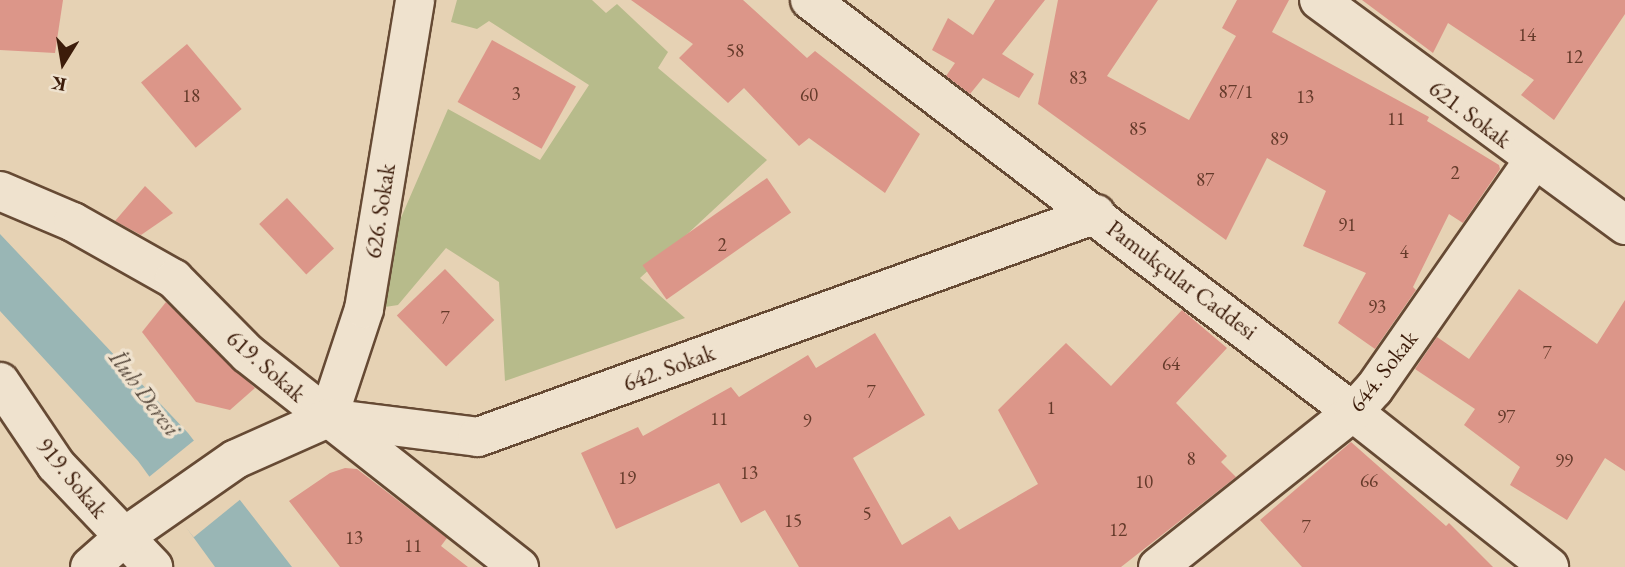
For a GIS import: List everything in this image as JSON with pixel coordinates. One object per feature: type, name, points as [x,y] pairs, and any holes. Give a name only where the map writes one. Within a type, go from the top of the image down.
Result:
[{"type":"street","name":"626. Sokak","points":[[328,418],[364,309],[415,0]]},
{"type":"street","name":"Pamukçular Caddesi","points":[[810,0],[1096,214],[1549,567]]},
{"type":"street","name":"621. Sokak","points":[[1318,0],[1533,161],[1625,225]]},
{"type":"street","name":"644. Sokak","points":[[1158,567],[1353,412],[1374,389],[1533,161]]},
{"type":"street","name":"619. Sokak","points":[[0,191],[73,222],[174,279],[248,354],[519,567]]},
{"type":"street","name":"642. Sokak","points":[[328,418],[478,437],[1096,214]]},
{"type":"street","name":"919. Sokak","points":[[0,382],[56,465],[134,530],[153,567]]},
{"type":"street","points":[[90,567],[134,530],[236,459],[328,418]]},
{"type":"green space","points":[[457,0],[592,0],[606,13],[617,4],[668,52],[658,68],[767,160],[640,278],[685,318],[505,381],[499,282],[446,248],[398,305],[385,307],[397,227],[448,109],[540,160],[589,85],[489,21],[477,29],[451,22]]},
{"type":"water","name":"İluh Deresi","points":[[0,234],[188,433],[292,567],[215,567],[138,461],[0,311]]},
{"type":"pier","points":[[197,438],[244,496],[194,537],[146,479]]},
{"type":"building","points":[[0,0],[63,0],[55,53],[0,50]]},
{"type":"building","points":[[631,0],[743,0],[807,58],[815,51],[920,134],[885,193],[809,138],[799,146],[744,88],[728,103],[679,58],[693,44]]},
{"type":"building","points":[[995,0],[1045,0],[1002,54],[1034,74],[1019,98],[983,78],[970,94],[946,76],[955,63],[932,50],[948,18],[973,35]]},
{"type":"building","points":[[1058,0],[1158,0],[1107,76],[1189,120],[1236,36],[1222,28],[1237,0],[1289,0],[1272,32],[1429,117],[1427,121],[1499,165],[1500,169],[1463,223],[1449,214],[1413,287],[1416,290],[1375,349],[1338,323],[1366,273],[1303,246],[1326,191],[1267,158],[1226,240],[1038,104]]},
{"type":"building","points":[[1362,0],[1625,0],[1625,14],[1554,120],[1521,95],[1534,80],[1448,23],[1433,53]]},
{"type":"building","points":[[492,40],[576,87],[542,149],[458,102]]},
{"type":"building","points":[[187,44],[242,109],[196,148],[141,83]]},
{"type":"building","points":[[767,178],[791,212],[667,300],[642,265]]},
{"type":"building","points":[[145,186],[173,213],[141,235],[115,221]]},
{"type":"building","points":[[287,198],[334,248],[306,274],[259,224]]},
{"type":"building","points":[[445,269],[494,320],[446,367],[397,316]]},
{"type":"building","points":[[1519,289],[1597,344],[1625,300],[1625,471],[1605,458],[1567,520],[1510,485],[1520,467],[1464,425],[1475,409],[1415,369],[1437,337],[1469,359]]},
{"type":"building","points":[[166,302],[255,388],[230,410],[196,402],[142,332]]},
{"type":"building","points":[[1182,310],[1227,348],[1176,403],[1227,456],[1221,462],[1236,477],[1121,567],[799,567],[765,510],[741,523],[719,483],[616,529],[581,453],[638,427],[643,436],[731,387],[739,397],[808,355],[816,368],[875,333],[925,415],[853,458],[902,545],[950,516],[959,530],[1038,484],[998,410],[1066,343],[1111,386]]},
{"type":"building","points":[[1351,442],[1446,526],[1449,523],[1493,567],[1302,567],[1260,520]]},
{"type":"building","points":[[345,468],[357,469],[447,538],[441,546],[468,567],[340,567],[289,501],[330,473]]}]
